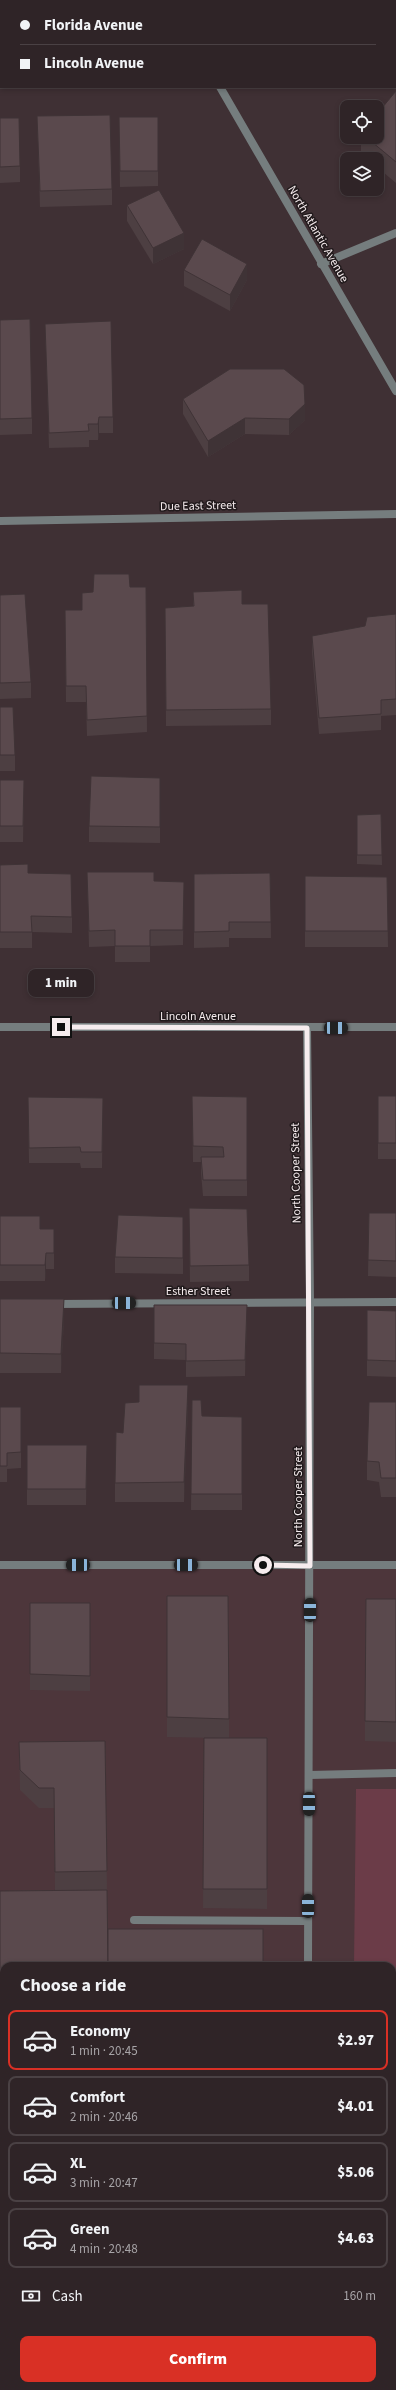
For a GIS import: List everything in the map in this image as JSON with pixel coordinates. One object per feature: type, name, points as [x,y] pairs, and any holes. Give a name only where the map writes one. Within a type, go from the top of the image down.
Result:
[{"type":"street","name":"North Atlantic Avenue","points":[[221,88],[321,264],[396,391]]},
{"type":"street","points":[[321,264],[396,234]]},
{"type":"street","name":"Due East Street","points":[[0,521],[396,514]]},
{"type":"street","name":"Lincoln Avenue","points":[[0,1027],[396,1027]]},
{"type":"street","name":"North Cooper Street","points":[[307,1028],[310,1302],[308,1962]]},
{"type":"street","name":"Esther Street","points":[[48,1304],[396,1302]]},
{"type":"street","points":[[0,1565],[396,1565]]},
{"type":"street","points":[[309,1775],[396,1773]]},
{"type":"street","points":[[134,1920],[308,1921]]},
{"type":"shaded area","points":[[0,1565],[396,1565],[396,1962],[0,1962]]},
{"type":"shaded area","points":[[356,1789],[396,1789],[396,1962],[354,1962]]},
{"type":"building","points":[[396,91],[396,162],[374,144],[384,144],[384,106]]},
{"type":"building","points":[[110,115],[112,189],[40,191],[37,116]]},
{"type":"building","points":[[119,117],[158,117],[158,171],[120,171]]},
{"type":"building","points":[[0,118],[19,118],[20,166],[0,167]]},
{"type":"building","points":[[159,190],[184,233],[153,248],[127,205]]},
{"type":"building","points":[[202,239],[247,264],[230,295],[184,270]]},
{"type":"building","points":[[30,319],[32,418],[0,419],[0,320]]},
{"type":"building","points":[[111,321],[113,417],[99,417],[98,424],[88,424],[89,431],[49,433],[45,324]]},
{"type":"building","points":[[230,369],[284,369],[304,385],[305,404],[289,419],[245,418],[208,441],[183,399]]},
{"type":"building","points":[[94,574],[129,574],[130,587],[146,587],[147,716],[87,720],[86,686],[66,686],[65,610],[82,610],[82,593],[93,592]]},
{"type":"building","points":[[242,590],[242,604],[268,604],[271,709],[166,710],[165,608],[194,606],[193,592]]},
{"type":"building","points":[[25,594],[31,682],[0,683],[0,595]]},
{"type":"building","points":[[396,614],[396,699],[381,700],[381,714],[319,718],[312,636],[365,626],[367,617]]},
{"type":"building","points":[[0,707],[13,707],[15,755],[0,755]]},
{"type":"building","points":[[91,776],[160,778],[160,827],[89,826]]},
{"type":"building","points":[[0,780],[24,780],[23,826],[0,826]]},
{"type":"building","points":[[381,814],[382,855],[357,855],[357,815]]},
{"type":"building","points":[[28,864],[28,873],[71,874],[72,917],[31,916],[32,932],[0,932],[0,865]]},
{"type":"building","points":[[87,872],[154,872],[154,881],[184,882],[183,930],[150,930],[150,946],[115,946],[115,930],[89,931]]},
{"type":"building","points":[[270,873],[271,922],[229,922],[229,931],[194,932],[194,874]]},
{"type":"building","points":[[305,876],[387,877],[388,931],[305,931]]},
{"type":"building","points":[[192,1096],[247,1097],[247,1180],[203,1180],[201,1157],[224,1157],[223,1147],[193,1146]]},
{"type":"building","points":[[378,1096],[396,1096],[396,1143],[378,1143]]},
{"type":"building","points":[[28,1097],[103,1098],[102,1152],[81,1152],[80,1147],[29,1148]]},
{"type":"building","points":[[189,1208],[247,1209],[249,1265],[190,1266]]},
{"type":"building","points":[[369,1213],[396,1213],[396,1261],[368,1260]]},
{"type":"building","points":[[118,1215],[183,1217],[183,1258],[115,1257]]},
{"type":"building","points":[[0,1216],[40,1216],[40,1229],[54,1229],[54,1253],[46,1253],[45,1265],[0,1265]]},
{"type":"building","points":[[0,1299],[64,1299],[61,1354],[0,1353]]},
{"type":"building","points":[[154,1305],[247,1305],[245,1360],[186,1361],[186,1344],[154,1343]]},
{"type":"building","points":[[367,1310],[396,1311],[396,1361],[367,1360]]},
{"type":"building","points":[[139,1385],[188,1385],[184,1482],[115,1483],[116,1432],[123,1433],[125,1403],[139,1402]]},
{"type":"building","points":[[192,1400],[201,1400],[202,1416],[242,1417],[242,1494],[191,1494]]},
{"type":"building","points":[[369,1402],[396,1402],[396,1478],[381,1478],[379,1462],[367,1461]]},
{"type":"building","points":[[0,1407],[21,1407],[21,1452],[7,1453],[7,1466],[0,1466]]},
{"type":"building","points":[[27,1445],[87,1445],[86,1489],[27,1489]]},
{"type":"building","points":[[167,1596],[228,1596],[229,1719],[167,1717]]},
{"type":"building","points":[[366,1599],[396,1599],[396,1722],[365,1721]]},
{"type":"building","points":[[30,1603],[90,1603],[90,1676],[30,1674]]},
{"type":"building","points":[[204,1738],[267,1738],[267,1889],[203,1889]]},
{"type":"building","points":[[105,1741],[107,1871],[55,1872],[54,1788],[39,1788],[20,1770],[19,1742]]},
{"type":"building","points":[[107,1890],[108,1962],[0,1962],[0,1891]]},
{"type":"building","points":[[108,1929],[263,1929],[263,1962],[108,1962]]},
{"type":"route","points":[[61,1027],[307,1028],[310,1302],[310,1566],[263,1565]]}]
